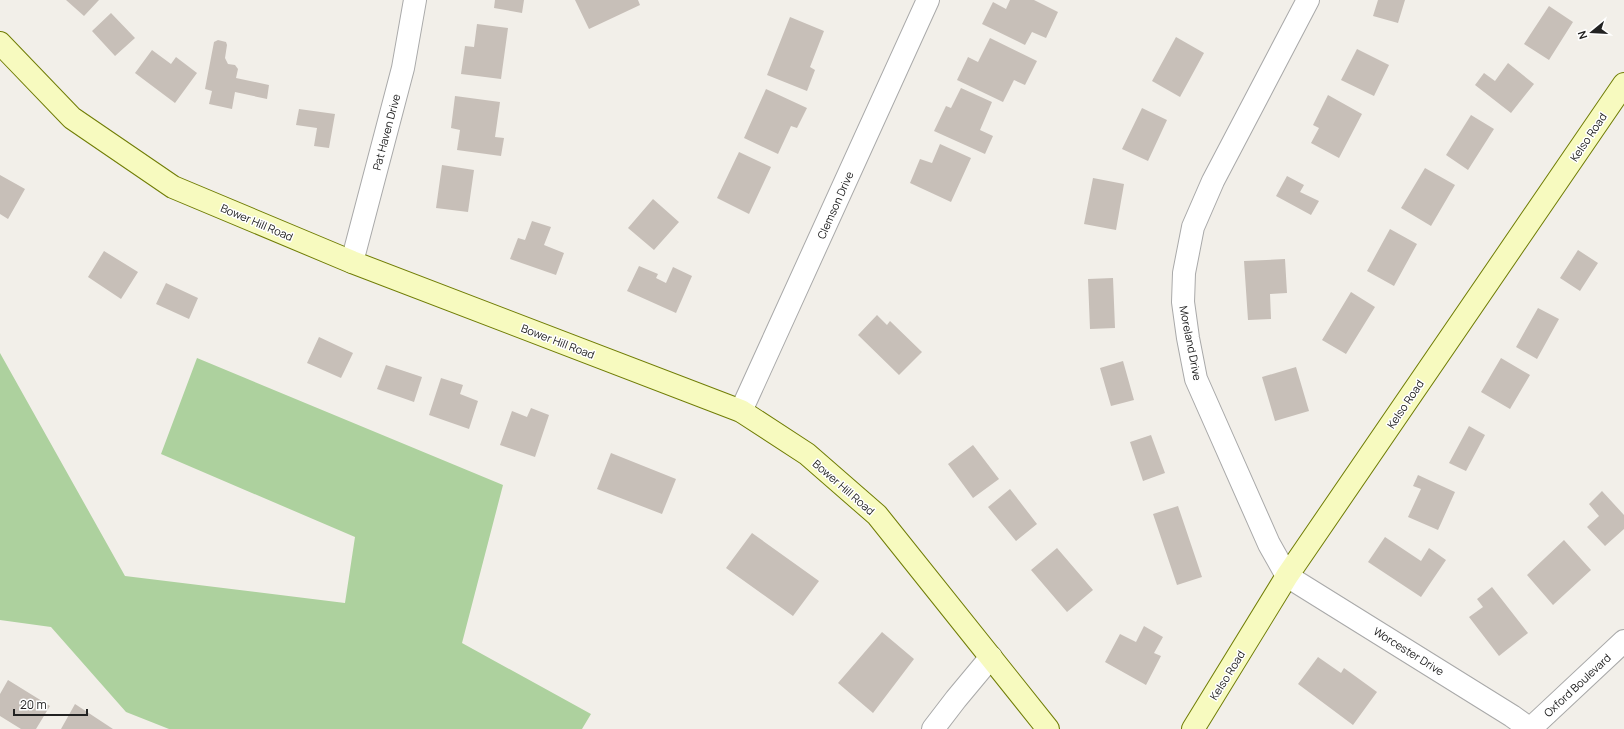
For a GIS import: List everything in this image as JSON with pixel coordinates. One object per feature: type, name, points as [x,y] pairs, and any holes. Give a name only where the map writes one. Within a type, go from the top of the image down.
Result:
[{"type":"main road","name":"Bower Hill Road","points":[[0,43],[72,118],[173,187],[352,262],[741,410],[807,454],[877,515],[1048,729]]},
{"type":"main road","name":"Kelso Road","points":[[1193,729],[1287,576],[1624,84]]},
{"type":"street","name":"Pat Haven Drive","points":[[352,262],[403,68],[415,0]]},
{"type":"street","name":"Clemson Drive","points":[[741,410],[928,0]]},
{"type":"street","name":"Moreland Drive","points":[[1287,576],[1269,544],[1196,379],[1183,302],[1184,273],[1194,227],[1213,181],[1308,0]]},
{"type":"street","name":"Worcester Drive","points":[[1287,576],[1512,716],[1530,729]]},
{"type":"street","name":"Oxford Boulevard","points":[[1530,729],[1624,641]]},
{"type":"street","points":[[933,729],[991,657]]},
{"type":"green space","points":[[0,353],[125,576],[345,603],[355,537],[161,454],[197,358],[503,485],[462,643],[591,714],[582,729],[169,729],[126,712],[51,627],[0,620]]},
{"type":"building","points":[[66,0],[99,0],[84,16]]},
{"type":"building","points":[[495,0],[524,0],[522,13],[494,8]]},
{"type":"building","points":[[575,0],[638,0],[640,5],[589,29]]},
{"type":"building","points":[[1010,0],[1034,0],[1058,12],[1046,38],[1032,32],[1025,45],[982,24],[993,2],[1006,9]]},
{"type":"building","points":[[1378,0],[1405,0],[1398,23],[1373,16]]},
{"type":"building","points":[[1549,6],[1573,22],[1549,60],[1524,44]]},
{"type":"building","points":[[111,13],[135,38],[115,56],[92,31]]},
{"type":"building","points":[[790,17],[824,31],[810,67],[815,70],[807,91],[767,75]]},
{"type":"building","points":[[477,24],[508,28],[501,79],[461,74],[465,46],[474,47]]},
{"type":"building","points":[[1176,37],[1204,53],[1180,97],[1152,81]]},
{"type":"building","points":[[990,38],[1037,61],[1025,85],[1014,80],[1003,102],[957,80],[968,57],[978,62]]},
{"type":"building","points":[[218,40],[226,42],[225,58],[228,64],[235,65],[238,69],[236,78],[269,85],[267,99],[235,92],[232,109],[209,104],[212,91],[205,89],[214,42]]},
{"type":"building","points":[[1357,49],[1389,65],[1374,96],[1341,80]]},
{"type":"building","points":[[152,50],[171,64],[176,57],[197,73],[175,103],[135,73]]},
{"type":"building","points":[[1508,63],[1534,84],[1511,113],[1475,85],[1484,73],[1495,81]]},
{"type":"building","points":[[961,88],[992,102],[980,130],[993,136],[985,154],[934,131],[946,106],[951,108]]},
{"type":"building","points":[[766,89],[807,108],[797,128],[791,126],[778,154],[744,138]]},
{"type":"building","points":[[1328,95],[1362,114],[1339,158],[1311,143],[1319,128],[1313,125]]},
{"type":"building","points":[[455,96],[500,102],[495,137],[504,138],[501,156],[457,150],[460,130],[451,128]]},
{"type":"building","points":[[1142,108],[1167,120],[1148,161],[1122,149]]},
{"type":"building","points":[[299,109],[335,114],[329,148],[314,146],[317,128],[296,125]]},
{"type":"building","points":[[1471,115],[1494,129],[1468,170],[1446,155]]},
{"type":"building","points":[[940,144],[971,158],[951,202],[910,183],[920,159],[932,163]]},
{"type":"building","points":[[739,152],[771,167],[749,214],[717,198]]},
{"type":"building","points":[[442,165],[474,170],[468,212],[436,208]]},
{"type":"building","points":[[1425,168],[1455,185],[1431,226],[1401,208]]},
{"type":"building","points":[[0,175],[25,189],[8,219],[0,214]]},
{"type":"building","points":[[1287,176],[1304,185],[1300,192],[1319,201],[1311,215],[1276,196]]},
{"type":"building","points":[[1093,178],[1124,184],[1116,230],[1084,224]]},
{"type":"building","points":[[653,199],[679,222],[654,250],[628,228]]},
{"type":"building","points":[[532,221],[551,227],[544,245],[564,253],[556,275],[510,259],[518,238],[525,240]]},
{"type":"building","points":[[1390,229],[1417,244],[1394,286],[1367,271]]},
{"type":"building","points":[[1578,250],[1598,263],[1580,291],[1560,278]]},
{"type":"building","points":[[104,251],[138,272],[121,299],[88,277]]},
{"type":"building","points":[[1285,259],[1287,293],[1270,294],[1271,319],[1248,320],[1244,261]]},
{"type":"building","points":[[639,266],[658,274],[656,278],[666,283],[673,267],[692,276],[676,313],[627,291]]},
{"type":"building","points":[[1113,278],[1115,328],[1090,329],[1088,279]]},
{"type":"building","points":[[166,283],[198,298],[189,319],[156,304]]},
{"type":"building","points":[[1351,292],[1375,307],[1346,354],[1322,340]]},
{"type":"building","points":[[1538,308],[1559,319],[1537,359],[1516,347]]},
{"type":"building","points":[[877,315],[887,325],[890,321],[922,352],[899,375],[858,335]]},
{"type":"building","points":[[319,337],[353,353],[341,378],[307,363]]},
{"type":"building","points":[[1501,358],[1530,375],[1510,409],[1481,392]]},
{"type":"building","points":[[1123,361],[1134,400],[1111,406],[1100,368]]},
{"type":"building","points":[[386,365],[422,377],[414,402],[377,389]]},
{"type":"building","points":[[1296,367],[1309,411],[1275,421],[1262,377]]},
{"type":"building","points":[[441,378],[463,385],[460,394],[478,401],[469,429],[429,415]]},
{"type":"building","points":[[531,408],[549,415],[535,457],[500,445],[512,411],[527,417]]},
{"type":"building","points":[[1469,426],[1485,435],[1466,471],[1449,463]]},
{"type":"building","points":[[1151,435],[1165,473],[1143,481],[1130,442]]},
{"type":"building","points":[[973,445],[999,479],[973,498],[948,464]]},
{"type":"building","points":[[611,453],[676,479],[662,514],[597,489]]},
{"type":"building","points":[[1418,475],[1455,492],[1438,530],[1408,517],[1421,489],[1413,486]]},
{"type":"building","points":[[1010,489],[1037,524],[1016,541],[988,507]]},
{"type":"building","points":[[1602,491],[1624,515],[1624,529],[1605,546],[1587,527],[1599,516],[1589,504]]},
{"type":"building","points":[[1178,506],[1202,577],[1177,585],[1153,514]]},
{"type":"building","points":[[752,533],[819,581],[793,616],[726,568]]},
{"type":"building","points":[[1385,537],[1421,561],[1429,548],[1446,560],[1421,597],[1368,562]]},
{"type":"building","points":[[1564,540],[1591,570],[1553,605],[1527,575]]},
{"type":"building","points":[[1057,548],[1093,590],[1067,612],[1031,570]]},
{"type":"building","points":[[1492,587],[1528,633],[1499,656],[1469,617],[1483,607],[1477,599]]},
{"type":"building","points":[[1144,626],[1163,637],[1154,653],[1161,656],[1146,685],[1105,662],[1120,634],[1136,642]]},
{"type":"building","points":[[882,632],[914,659],[873,713],[838,683]]},
{"type":"building","points":[[1318,657],[1341,673],[1344,668],[1377,692],[1353,725],[1298,684]]},
{"type":"building","points":[[8,680],[50,706],[36,729],[21,729],[0,716],[0,694]]},
{"type":"building","points":[[75,704],[113,729],[61,729]]}]
